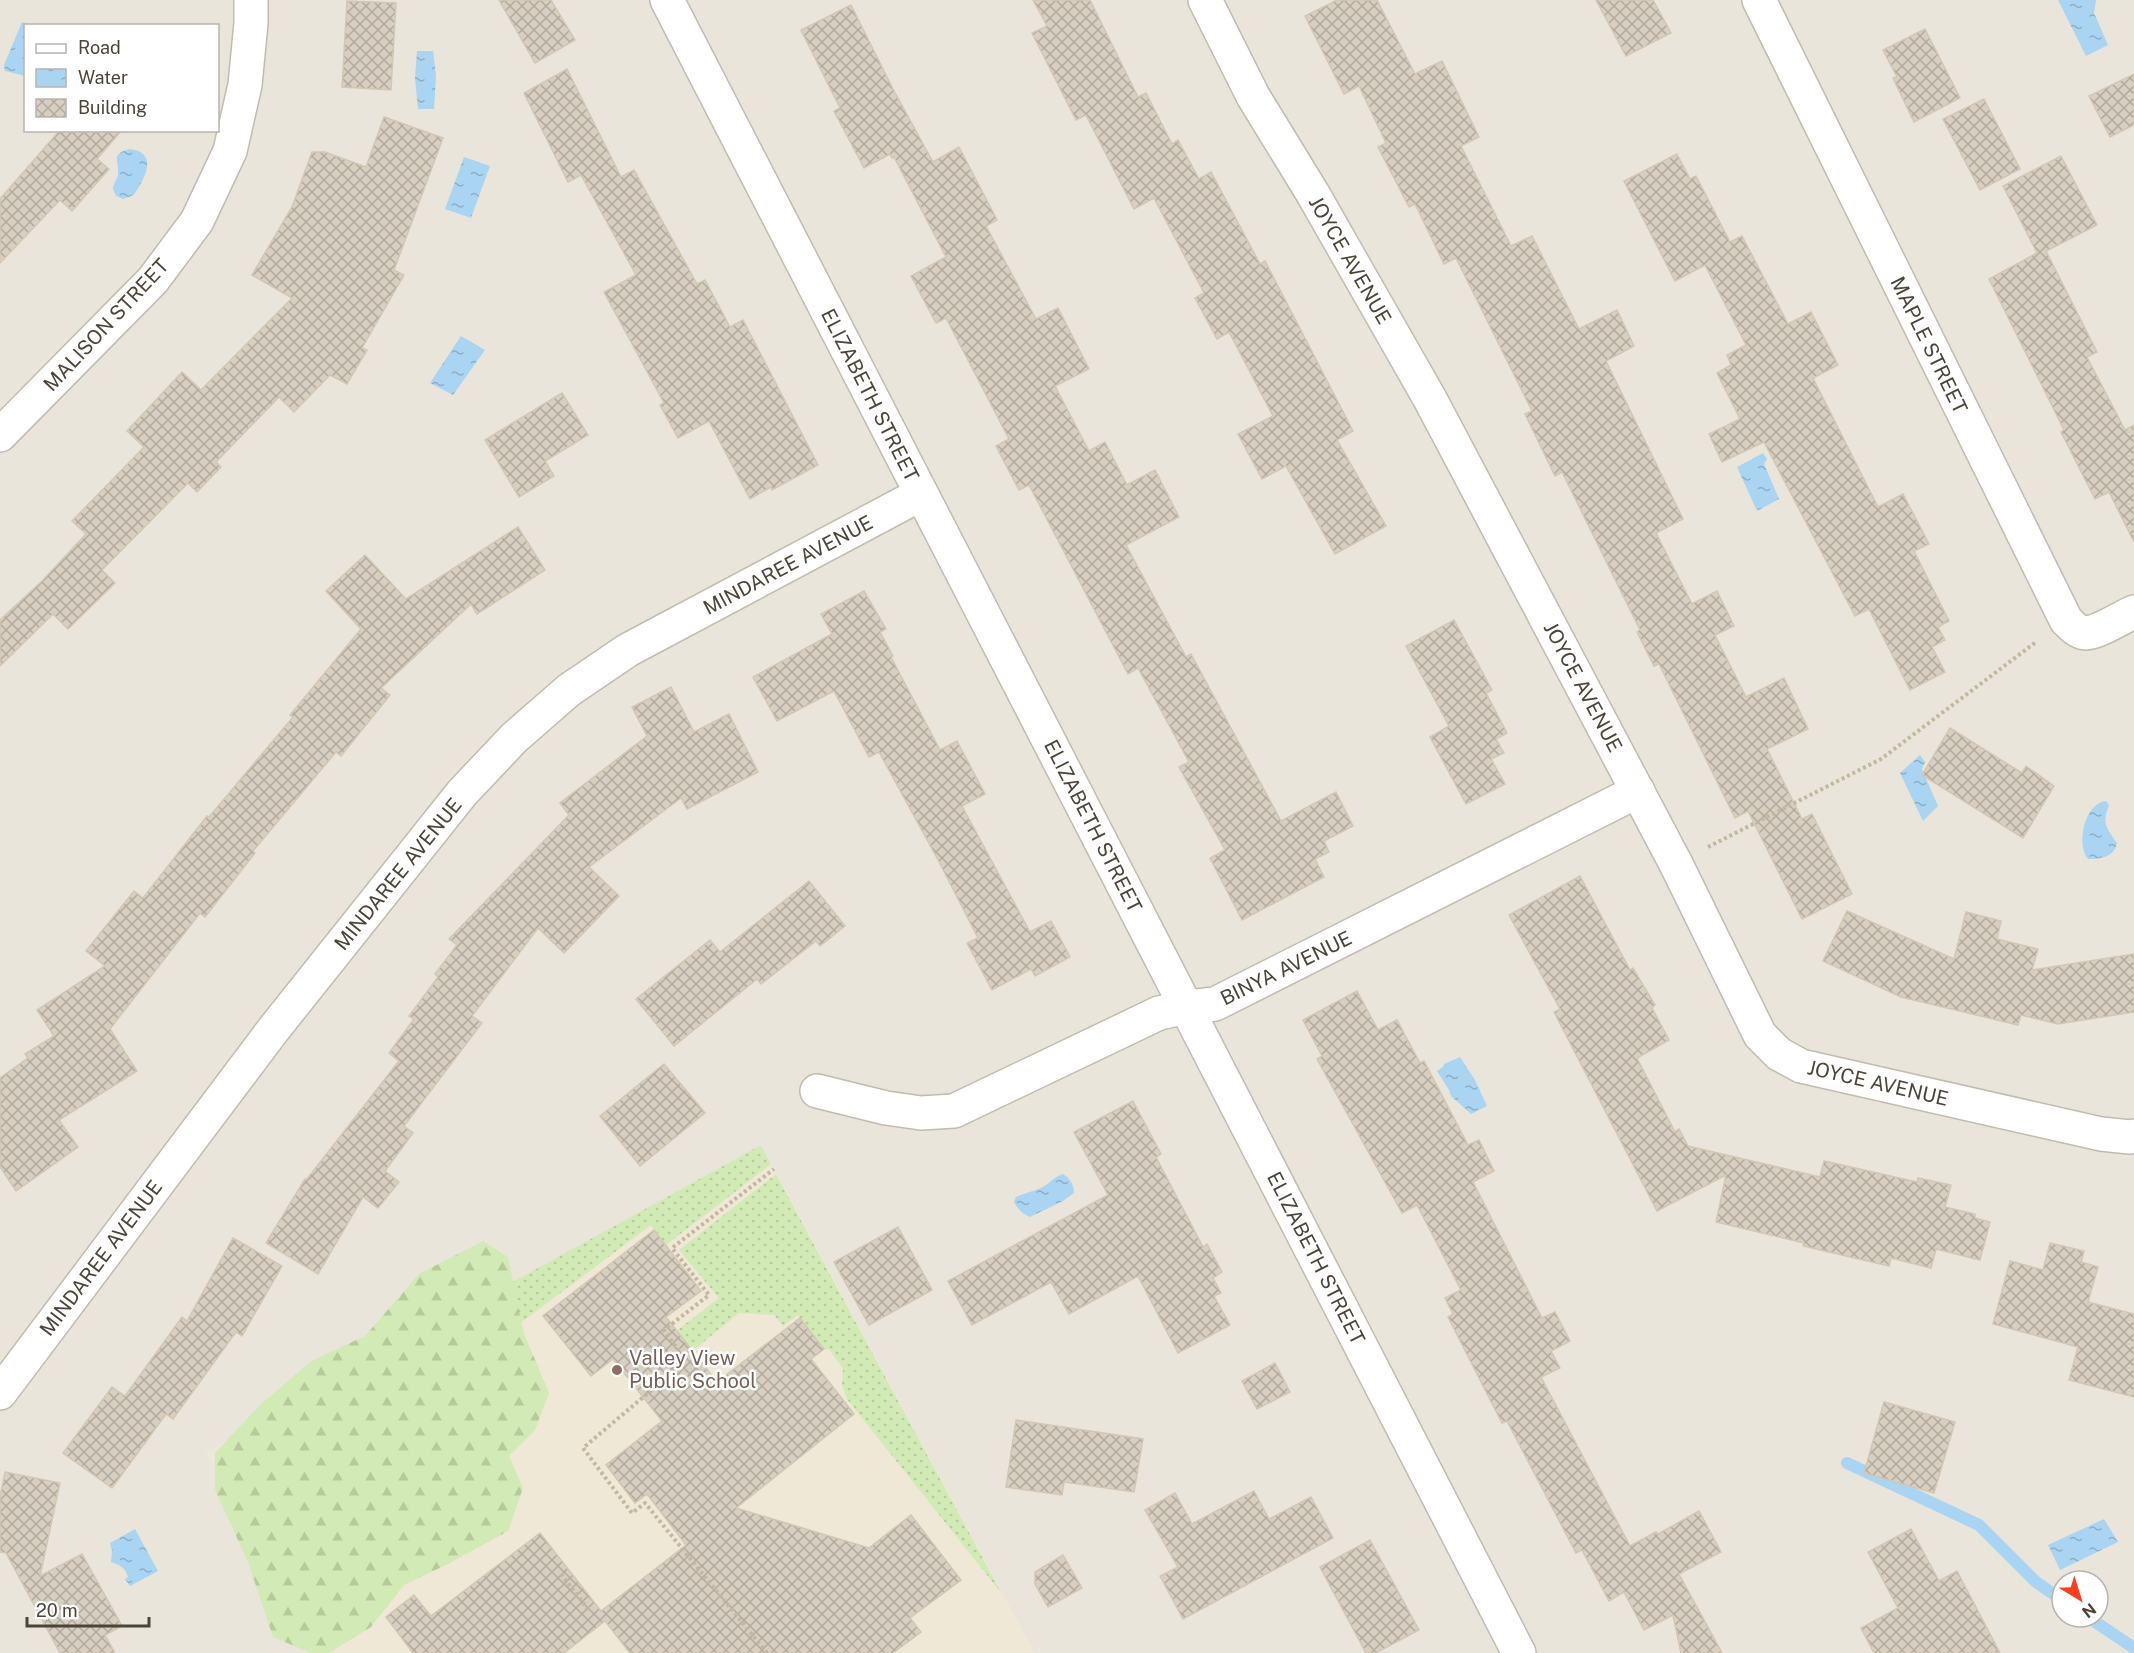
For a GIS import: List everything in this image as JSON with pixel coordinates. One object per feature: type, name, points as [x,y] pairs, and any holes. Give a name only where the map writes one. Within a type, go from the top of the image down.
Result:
[{"type":"street","name":"MALISON STREET","points":[[0,435],[153,280],[197,221],[230,151],[245,85],[251,0]]},
{"type":"street","name":"ELIZABETH STREET","points":[[667,0],[1519,1653]]},
{"type":"street","name":"JOYCE AVENUE","points":[[1205,0],[1253,96],[1313,194],[1430,399],[1676,864],[1760,1035],[1779,1054],[1801,1066],[2101,1134],[2134,1136]]},
{"type":"street","name":"MAPLE STREET","points":[[1759,0],[2066,620]]},
{"type":"street","name":"MINDAREE AVENUE","points":[[0,1393],[273,1030],[462,794],[514,738],[569,690],[628,650],[921,494]]},
{"type":"street","points":[[2066,620],[2073,628],[2085,633],[2134,612]]},
{"type":"street","name":"BINYA AVENUE","points":[[817,1090],[886,1108],[921,1113],[954,1110],[1160,1013],[1215,1004],[1638,791]]},
{"type":"path","points":[[1676,864],[1881,759],[2066,620]]},
{"type":"path","points":[[766,1653],[645,1503],[632,1513],[583,1448],[686,1361],[664,1330],[709,1294],[672,1248],[774,1169]]},
{"type":"path","points":[[561,1574],[590,1612]]},
{"type":"shaded area","points":[[0,0],[2134,0],[2134,1653],[1034,1653],[761,1145],[312,1653],[0,1653]]},
{"type":"shaded area","name":"Valley View Public School","points":[[761,1145],[1034,1653],[312,1653],[206,1452]]},
{"type":"green space","points":[[761,1145],[771,1164],[666,1245],[651,1225],[515,1327],[500,1289]]},
{"type":"green space","points":[[776,1174],[1002,1594],[847,1399],[842,1385],[843,1369],[829,1349],[824,1349],[798,1315],[783,1326],[774,1315],[739,1313],[690,1353],[675,1332],[719,1298],[679,1250]]},
{"type":"green space","points":[[483,1241],[508,1257],[523,1331],[549,1393],[535,1430],[509,1456],[523,1488],[508,1531],[404,1585],[371,1627],[329,1653],[311,1653],[273,1637],[248,1562],[215,1490],[215,1453],[260,1405],[311,1361],[365,1336],[419,1274]]},
{"type":"water","points":[[2058,0],[2096,0],[2094,13],[2108,45],[2086,56]]},
{"type":"water","points":[[22,22],[29,24],[24,24],[24,76],[5,71],[4,65]]},
{"type":"water","points":[[417,51],[433,51],[436,76],[434,109],[418,109],[415,78]]},
{"type":"water","points":[[130,149],[145,156],[147,168],[134,195],[123,199],[116,196],[113,189],[118,175],[117,159],[120,153]]},
{"type":"water","points":[[464,157],[490,166],[471,218],[445,209]]},
{"type":"water","points":[[461,336],[485,350],[453,395],[430,383]]},
{"type":"water","points":[[1763,453],[1767,459],[1764,464],[1779,499],[1757,511],[1737,467]]},
{"type":"water","points":[[1920,755],[1925,762],[1922,769],[1938,806],[1923,821],[1900,773]]},
{"type":"water","points":[[2106,801],[2109,805],[2106,825],[2117,843],[2110,854],[2088,859],[2084,853],[2084,825],[2092,809],[2098,803]]},
{"type":"water","points":[[1460,1057],[1475,1080],[1487,1106],[1471,1114],[1451,1096],[1437,1071],[1444,1064]]},
{"type":"water","points":[[1063,1174],[1071,1182],[1074,1193],[1063,1201],[1030,1217],[1017,1207],[1014,1202],[1016,1197],[1041,1188]]},
{"type":"water","points":[[2104,1519],[2118,1542],[2062,1569],[2060,1569],[2048,1545]]},
{"type":"water","points":[[135,1529],[158,1571],[130,1586],[125,1579],[128,1577],[124,1569],[111,1562],[110,1543]]},
{"type":"building","points":[[499,0],[551,0],[575,40],[535,63]]},
{"type":"building","points":[[1033,0],[1090,0],[1138,97],[1146,93],[1172,144],[1178,140],[1199,179],[1211,172],[1260,264],[1265,261],[1353,431],[1337,440],[1386,526],[1335,554],[1286,466],[1262,479],[1238,434],[1273,416],[1229,332],[1217,339],[1195,298],[1204,293],[1154,198],[1134,209],[1086,115],[1076,120],[1032,33],[1047,26]]},
{"type":"building","points":[[1337,0],[1377,0],[1415,74],[1442,61],[1479,137],[1461,146],[1511,246],[1532,236],[1579,329],[1617,310],[1634,346],[1606,361],[1683,519],[1656,533],[1692,604],[1717,591],[1734,626],[1715,635],[1746,697],[1784,678],[1808,729],[1767,749],[1802,819],[1812,814],[1852,894],[1802,919],[1748,811],[1735,818],[1659,664],[1654,666],[1637,632],[1640,630],[1562,472],[1555,476],[1525,414],[1532,411],[1456,258],[1444,264],[1415,204],[1409,207],[1378,147],[1386,143],[1359,86],[1344,94],[1305,16]]},
{"type":"building","points":[[1596,0],[1653,0],[1671,33],[1626,56]]},
{"type":"building","points":[[347,1],[396,3],[391,90],[342,87]]},
{"type":"building","points":[[851,5],[933,162],[959,147],[997,220],[986,226],[1036,319],[1058,308],[1089,369],[1055,386],[1089,451],[1105,442],[1127,485],[1155,470],[1179,517],[1126,545],[1186,657],[1191,654],[1281,821],[1336,792],[1353,826],[1324,841],[1329,852],[1315,859],[1324,877],[1242,920],[1210,858],[1225,850],[1179,767],[1189,762],[1138,668],[1128,674],[1029,485],[1019,490],[996,446],[1009,439],[946,318],[936,323],[911,276],[946,257],[894,157],[892,158],[890,154],[864,168],[834,111],[840,108],[801,30]]},
{"type":"building","points":[[1925,29],[1960,98],[1914,122],[1893,78],[1897,77],[1883,50]]},
{"type":"building","points":[[567,69],[621,177],[634,170],[697,284],[705,280],[730,327],[743,320],[818,465],[750,499],[709,421],[678,438],[660,405],[664,403],[604,292],[636,275],[581,175],[568,182],[524,93]]},
{"type":"building","points":[[2134,74],[2134,125],[2110,137],[2089,96]]},
{"type":"building","points":[[1984,99],[2020,169],[1980,190],[1943,119]]},
{"type":"building","points":[[384,117],[443,138],[394,270],[404,275],[362,348],[367,350],[347,384],[330,375],[294,412],[279,397],[216,462],[221,467],[197,492],[188,483],[102,570],[115,583],[68,629],[53,614],[0,666],[0,620],[42,581],[86,534],[72,521],[144,447],[127,431],[182,372],[201,390],[292,298],[252,275],[292,207],[312,152],[325,152],[366,167]]},
{"type":"building","points":[[58,132],[120,132],[97,159],[109,169],[72,211],[60,200],[0,263],[0,199]]},
{"type":"building","points":[[1677,154],[1690,179],[1696,176],[1730,242],[1742,236],[1788,324],[1811,312],[1838,365],[1813,378],[1878,507],[1903,494],[1929,544],[1914,551],[1949,621],[1938,627],[1945,640],[1932,647],[1945,672],[1910,690],[1869,609],[1855,616],[1764,442],[1722,462],[1709,434],[1740,419],[1717,373],[1731,365],[1727,355],[1746,345],[1705,265],[1675,281],[1624,181]]},
{"type":"building","points":[[2061,156],[2097,225],[2046,251],[2097,352],[2087,357],[2125,430],[2134,425],[2134,542],[2109,492],[2095,499],[2061,432],[2064,430],[1989,279],[2037,253],[2003,186]]},
{"type":"building","points":[[562,393],[588,435],[545,461],[554,476],[519,497],[485,440]]},
{"type":"building","points":[[518,527],[545,570],[477,614],[471,604],[381,688],[390,695],[341,756],[336,752],[253,851],[255,853],[205,917],[200,913],[110,1029],[137,1071],[59,1120],[78,1147],[16,1191],[0,1167],[0,1078],[28,1058],[25,1054],[54,1036],[37,1010],[105,966],[86,951],[134,891],[143,898],[207,816],[209,817],[293,717],[290,715],[361,629],[326,591],[365,555],[406,599]]},
{"type":"building","points":[[864,591],[886,629],[880,632],[893,656],[891,657],[940,750],[957,741],[985,794],[962,806],[1030,932],[1051,921],[1070,957],[1035,976],[1031,969],[992,990],[967,943],[978,938],[937,858],[879,752],[869,757],[834,691],[777,721],[753,677],[832,634],[821,614]]},
{"type":"building","points":[[1454,620],[1492,690],[1486,693],[1507,733],[1496,739],[1504,753],[1491,759],[1505,784],[1466,804],[1430,737],[1449,726],[1406,646]]},
{"type":"building","points":[[671,687],[694,732],[729,714],[758,772],[687,809],[681,798],[589,867],[619,896],[564,953],[538,928],[472,1016],[482,1023],[404,1126],[413,1133],[385,1171],[399,1182],[378,1208],[363,1197],[318,1274],[266,1243],[305,1179],[399,1061],[389,1053],[414,1019],[409,1016],[438,977],[435,974],[457,945],[449,939],[569,815],[560,803],[647,736],[632,707]]},
{"type":"building","points":[[1950,728],[2022,773],[2026,766],[2054,786],[2023,838],[1922,775]]},
{"type":"building","points":[[1580,876],[1630,970],[1633,968],[1655,1005],[1652,1008],[1669,1040],[1637,1058],[1675,1132],[1679,1129],[1688,1146],[1820,1177],[1824,1161],[1917,1182],[1918,1178],[1951,1185],[1945,1207],[1975,1214],[1975,1218],[1990,1222],[1980,1260],[1936,1249],[1931,1268],[1891,1258],[1889,1266],[1803,1246],[1804,1243],[1716,1222],[1726,1175],[1657,1211],[1554,1012],[1560,1009],[1509,915]]},
{"type":"building","points":[[809,881],[845,926],[820,946],[816,941],[761,984],[757,979],[674,1046],[636,999],[710,940],[720,952]]},
{"type":"building","points":[[1847,911],[1954,959],[1966,912],[2001,921],[1997,939],[2038,949],[2032,970],[2134,954],[2134,1012],[2058,1024],[2021,1015],[2018,1025],[1901,997],[1823,961]]},
{"type":"building","points":[[1357,991],[1378,1030],[1397,1020],[1420,1063],[1424,1061],[1468,1145],[1479,1140],[1494,1171],[1473,1182],[1542,1318],[1555,1312],[1570,1341],[1551,1351],[1560,1368],[1541,1377],[1630,1546],[1656,1532],[1658,1534],[1699,1511],[1721,1552],[1679,1574],[1722,1653],[1681,1653],[1673,1615],[1644,1630],[1624,1592],[1609,1601],[1582,1550],[1576,1553],[1507,1421],[1502,1423],[1448,1317],[1453,1314],[1445,1298],[1461,1290],[1417,1205],[1402,1213],[1317,1059],[1322,1056],[1303,1020]]},
{"type":"building","points":[[664,1064],[705,1113],[640,1166],[600,1116]]},
{"type":"building","points":[[1133,1101],[1161,1154],[1156,1157],[1203,1247],[1207,1244],[1222,1272],[1213,1278],[1221,1293],[1214,1296],[1230,1325],[1178,1353],[1138,1276],[1069,1314],[1051,1282],[972,1325],[948,1281],[1108,1195],[1074,1132]]},
{"type":"building","points":[[898,1227],[932,1290],[869,1325],[834,1262]]},
{"type":"building","points":[[654,1230],[701,1291],[666,1317],[717,1382],[800,1318],[824,1349],[811,1359],[854,1414],[736,1508],[869,1548],[911,1515],[961,1580],[910,1618],[921,1632],[893,1653],[630,1653],[605,1621],[564,1653],[413,1653],[386,1617],[414,1595],[431,1616],[540,1533],[601,1611],[686,1545],[647,1494],[635,1503],[606,1465],[662,1421],[613,1359],[591,1376],[543,1316]]},
{"type":"building","points":[[233,1238],[282,1266],[242,1336],[236,1332],[173,1419],[166,1414],[112,1488],[63,1453],[112,1387],[125,1396],[182,1317],[187,1321]]},
{"type":"building","points":[[2050,1243],[2084,1251],[2081,1262],[2098,1267],[2088,1302],[2134,1314],[2134,1397],[2069,1380],[2078,1347],[1993,1324],[2010,1261],[2043,1270]]},
{"type":"building","points":[[1275,1363],[1290,1392],[1257,1409],[1242,1381]]},
{"type":"building","points":[[1884,1402],[1955,1422],[1934,1493],[1864,1473]]},
{"type":"building","points":[[1016,1420],[1143,1439],[1134,1492],[1064,1482],[1062,1495],[1006,1487]]},
{"type":"building","points":[[5,1472],[60,1483],[40,1576],[82,1554],[122,1626],[105,1635],[115,1653],[60,1653],[6,1553],[0,1552],[0,1497]]},
{"type":"building","points":[[1254,1491],[1269,1519],[1311,1497],[1333,1538],[1183,1619],[1160,1576],[1178,1567],[1145,1510],[1175,1493],[1192,1524]]},
{"type":"building","points":[[1911,1529],[1939,1581],[1957,1571],[2000,1653],[1874,1653],[1861,1628],[1898,1608],[1868,1552]]},
{"type":"building","points":[[1370,1540],[1419,1630],[1376,1653],[1366,1653],[1320,1567]]},
{"type":"building","points":[[1063,1555],[1082,1588],[1048,1607],[1035,1584],[1035,1572]]},
{"type":"waterway","points":[[1847,1463],[1979,1525],[2036,1582],[2050,1592]]},
{"type":"waterway","points":[[2106,1629],[2134,1648]]},
{"type":"place","name":"Valley View Public School","points":[[617,1370]]}]
